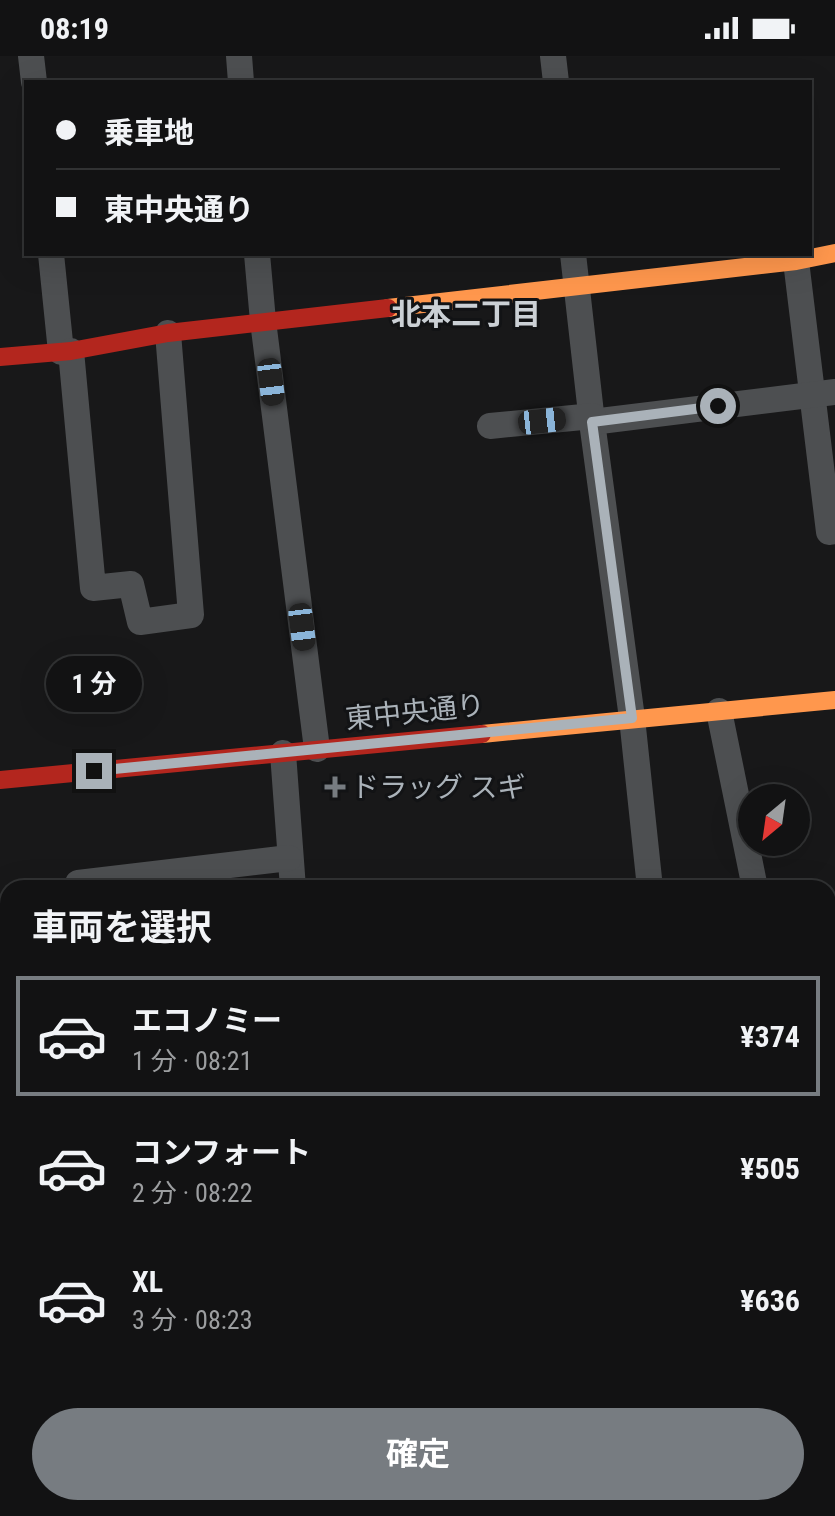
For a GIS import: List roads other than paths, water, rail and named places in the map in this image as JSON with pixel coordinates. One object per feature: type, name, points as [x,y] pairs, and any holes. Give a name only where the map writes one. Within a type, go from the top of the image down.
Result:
[{"type":"street","points":[[31,56],[34,80]]},
{"type":"street","points":[[239,56],[241,80]]},
{"type":"street","points":[[553,56],[556,80]]},
{"type":"street","points":[[0,357],[66,351],[168,333],[263,321],[796,261],[835,253]]},
{"type":"street","points":[[51,256],[66,351],[93,588],[131,584],[140,622],[191,615],[168,333]]},
{"type":"street","points":[[257,256],[317,749]]},
{"type":"street","points":[[573,256],[632,718],[649,880]]},
{"type":"street","points":[[796,261],[824,393],[829,532],[835,531]]},
{"type":"street","points":[[490,426],[592,419],[824,393]]},
{"type":"street","name":"東中央通り","points":[[0,780],[835,700]]},
{"type":"street","points":[[719,711],[753,880]]},
{"type":"street","points":[[283,753],[292,880]]},
{"type":"street","points":[[103,880],[289,858]]},
{"type":"place","name":"ドラッグ スギ","points":[[335,787]]},
{"type":"district","name":"北本二丁目","points":[[466,314]]}]
